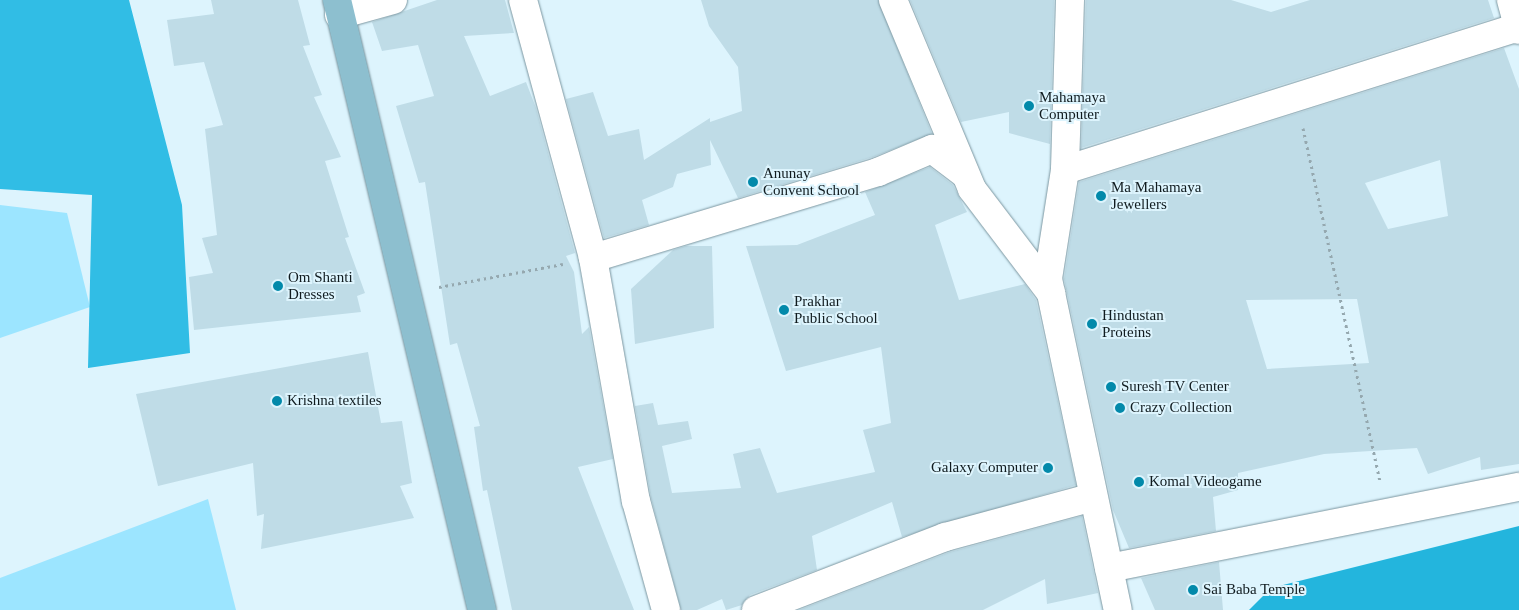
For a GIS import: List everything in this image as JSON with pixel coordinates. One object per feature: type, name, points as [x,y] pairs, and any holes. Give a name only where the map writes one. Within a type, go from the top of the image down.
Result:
[{"type":"main road","points":[[338,8],[482,610]]},
{"type":"street","points":[[338,8],[393,0]]},
{"type":"street","points":[[523,0],[593,258],[636,501],[666,610]]},
{"type":"street","points":[[893,0],[972,189],[1051,293]]},
{"type":"street","points":[[1070,0],[1065,170],[1048,279],[1118,610]]},
{"type":"street","points":[[1065,170],[1297,95],[1519,28],[1511,0]]},
{"type":"street","points":[[593,258],[878,172],[932,149],[965,174]]},
{"type":"street","points":[[1109,568],[1388,516],[1519,487]]},
{"type":"street","points":[[756,610],[945,537],[1093,497]]},
{"type":"path","points":[[1297,95],[1388,516]]},
{"type":"path","points":[[406,293],[593,258]]},
{"type":"shaded area","points":[[0,0],[129,0],[182,205],[190,353],[88,368],[92,195],[0,189]]},
{"type":"shaded area","points":[[0,205],[67,213],[90,307],[0,338]]},
{"type":"shaded area","points":[[208,499],[236,610],[0,610],[0,578]]},
{"type":"shaded area","points":[[1519,526],[1519,610],[1249,610],[1271,588]]},
{"type":"building","points":[[211,0],[298,0],[310,45],[303,46],[322,95],[314,97],[341,157],[325,161],[349,237],[345,238],[365,293],[357,296],[361,312],[194,330],[189,277],[213,273],[202,238],[217,235],[205,129],[223,125],[204,62],[174,66],[167,20],[214,14]]},
{"type":"building","points":[[437,0],[505,0],[514,33],[464,36],[490,96],[526,82],[536,108],[575,253],[566,256],[574,272],[582,334],[589,327],[613,459],[578,467],[634,610],[512,610],[487,490],[483,491],[474,427],[480,426],[457,343],[450,345],[425,182],[419,183],[396,106],[434,96],[418,45],[382,51],[372,22]]},
{"type":"building","points":[[701,0],[878,0],[932,134],[873,157],[738,198],[710,140],[711,165],[677,174],[673,187],[642,200],[649,225],[604,238],[566,99],[593,92],[608,136],[639,129],[644,160],[710,118],[710,122],[742,111],[738,67],[709,26]]},
{"type":"building","points":[[910,0],[1054,0],[1050,144],[1009,133],[1009,112],[961,122]]},
{"type":"building","points":[[1086,0],[1231,0],[1271,12],[1310,0],[1488,0],[1494,18],[1081,148]]},
{"type":"building","points":[[1504,48],[1519,89],[1519,464],[1481,470],[1480,457],[1428,474],[1417,448],[1324,454],[1238,473],[1238,490],[1213,497],[1216,531],[1129,548],[1113,510],[1064,279],[1079,182]],"holes":[[[1440,160],[1448,216],[1388,229],[1365,183]],[[1357,299],[1369,363],[1267,369],[1246,300]]]},
{"type":"building","points":[[930,167],[953,185],[967,212],[935,225],[959,300],[1025,284],[1036,300],[1076,485],[902,537],[892,502],[812,536],[817,570],[750,595],[742,605],[726,610],[722,599],[697,610],[681,610],[651,498],[635,406],[653,403],[658,425],[688,421],[692,439],[662,446],[672,493],[741,488],[733,454],[760,448],[777,493],[875,472],[863,430],[891,423],[881,347],[786,371],[746,246],[797,245],[875,215],[865,192]]},
{"type":"building","points":[[686,246],[712,246],[714,328],[635,344],[631,289],[673,250]]},
{"type":"building","points":[[368,352],[381,423],[402,421],[412,483],[400,486],[414,518],[261,549],[264,514],[257,516],[253,463],[158,486],[136,394]]},
{"type":"building","points":[[1082,516],[1098,593],[1047,604],[1045,579],[983,610],[799,610],[950,552]]},
{"type":"building","name":"Sai Baba Temple","points":[[1219,562],[1223,610],[1155,610],[1141,578]]},
{"type":"place","name":"Mahamaya Computer","points":[[1029,106]]},
{"type":"place","name":"Anunay Convent School","points":[[753,182]]},
{"type":"place","name":"Ma Mahamaya Jewellers","points":[[1101,196]]},
{"type":"place","name":"Om Shanti Dresses","points":[[278,286]]},
{"type":"place","name":"Prakhar Public School","points":[[784,310]]},
{"type":"place","name":"Hindustan Proteins","points":[[1092,324]]},
{"type":"place","name":"Suresh TV Center","points":[[1111,387]]},
{"type":"place","name":"Krishna textiles","points":[[277,401]]},
{"type":"place","name":"Crazy Collection","points":[[1120,408]]},
{"type":"place","name":"Galaxy Computer","points":[[1048,468]]},
{"type":"place","name":"Komal Videogame","points":[[1139,482]]},
{"type":"place","name":"Sai Baba Temple","points":[[1193,590]]}]
